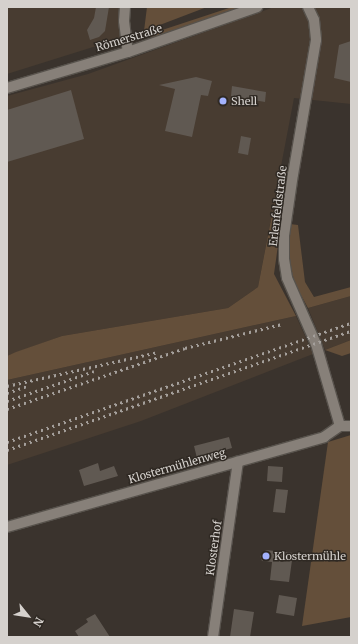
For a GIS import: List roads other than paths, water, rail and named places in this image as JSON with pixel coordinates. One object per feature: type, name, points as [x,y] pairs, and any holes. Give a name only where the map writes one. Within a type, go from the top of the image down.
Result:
[{"type":"street","points":[[125,7],[124,21],[128,52]]},
{"type":"street","name":"Römerstraße","points":[[7,88],[128,52],[257,7]]},
{"type":"street","name":"Erlenfeldstraße","points":[[308,7],[314,20],[316,40],[293,174],[284,236],[284,259],[287,278],[316,344],[340,426]]},
{"type":"street","points":[[340,426],[351,426]]},
{"type":"street","name":"Klostermühlenweg","points":[[7,527],[324,437],[340,426]]},
{"type":"street","name":"Klosterhof","points":[[213,637],[238,462]]},
{"type":"railway","points":[[7,442],[351,323]]},
{"type":"railway","points":[[7,409],[185,348],[282,324]]},
{"type":"railway","points":[[7,450],[351,331]]},
{"type":"railway","points":[[7,386],[158,352]]},
{"type":"railway","points":[[7,401],[94,371]]},
{"type":"railway","points":[[7,393],[27,386]]},
{"type":"place","name":"Shell","points":[[223,101]]},
{"type":"place","name":"Klostermühle","points":[[266,556]]}]
